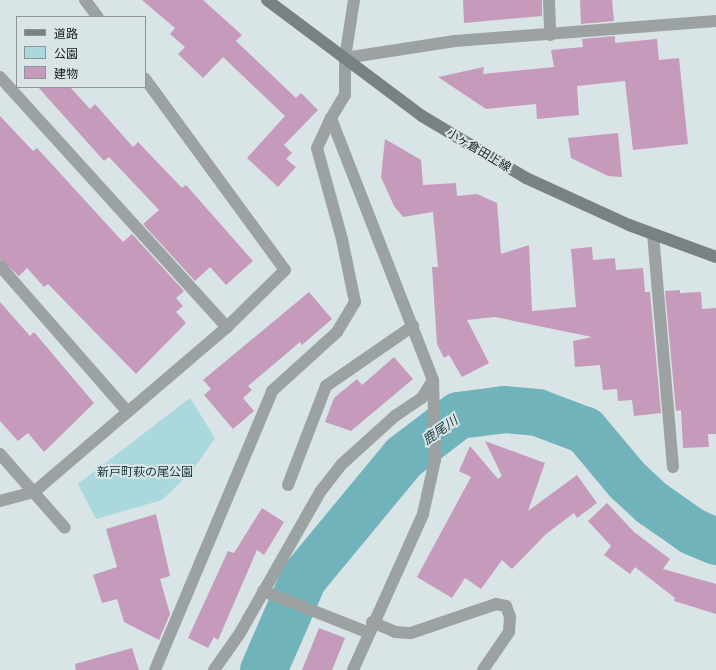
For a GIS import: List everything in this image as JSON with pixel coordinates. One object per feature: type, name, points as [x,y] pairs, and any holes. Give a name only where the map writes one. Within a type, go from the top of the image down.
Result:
[{"type":"main road","name":"小ヶ倉田上線","points":[[267,0],[422,116],[526,178],[653,234],[716,257]]},
{"type":"street","points":[[85,0],[97,16]]},
{"type":"street","points":[[155,670],[272,391],[337,332],[355,302],[342,239],[317,148],[331,118],[345,95],[345,58],[354,0]]},
{"type":"street","points":[[549,0],[550,34]]},
{"type":"street","points":[[345,58],[455,41],[716,21]]},
{"type":"street","points":[[0,77],[227,327]]},
{"type":"street","points":[[0,502],[34,492],[126,410],[227,327],[285,270],[146,80]]},
{"type":"street","points":[[331,118],[433,380],[435,460],[423,514],[370,627],[353,670]]},
{"type":"street","points":[[653,234],[673,467]]},
{"type":"street","points":[[0,266],[126,410]]},
{"type":"street","points":[[288,485],[326,386],[412,326]]},
{"type":"street","points":[[214,670],[240,633],[300,522],[342,464],[395,416],[422,398],[433,380]]},
{"type":"street","points":[[0,454],[65,528]]},
{"type":"street","points":[[263,591],[321,614],[370,627],[395,632],[411,633],[496,604],[506,606],[510,617],[509,632],[484,670]]},
{"type":"green space","name":"新戸町萩の尾公園","points":[[190,398],[215,438],[193,470],[162,500],[96,519],[78,484]]},
{"type":"building","points":[[142,0],[203,0],[242,35],[236,41],[296,98],[301,93],[318,110],[284,145],[292,153],[286,159],[296,167],[278,187],[247,158],[285,116],[223,57],[203,78],[178,54],[185,47],[170,34],[175,28]]},
{"type":"building","points":[[463,0],[542,0],[542,16],[464,23]]},
{"type":"building","points":[[580,0],[612,0],[614,21],[581,24]]},
{"type":"building","points":[[615,36],[615,43],[657,39],[659,60],[679,58],[688,144],[633,150],[625,81],[577,86],[579,115],[537,119],[536,104],[486,109],[438,77],[484,67],[483,74],[554,67],[551,50],[583,47],[582,39]]},
{"type":"building","points":[[39,88],[71,88],[90,109],[95,104],[133,147],[138,142],[182,188],[186,185],[253,261],[226,285],[210,267],[195,281],[143,224],[159,210],[109,157],[104,161]]},
{"type":"building","points":[[0,116],[33,151],[37,148],[123,242],[132,234],[184,291],[176,298],[183,306],[176,312],[186,323],[136,374],[48,284],[44,287],[27,268],[19,276],[0,259]]},
{"type":"building","points":[[618,133],[622,177],[608,176],[571,158],[568,138]]},
{"type":"building","points":[[385,139],[421,160],[423,185],[456,183],[457,196],[477,194],[497,203],[501,254],[529,245],[532,311],[576,307],[571,249],[592,247],[593,260],[615,258],[616,270],[643,268],[645,292],[650,292],[661,413],[634,416],[632,400],[618,401],[617,389],[603,390],[600,365],[575,367],[573,341],[592,337],[495,317],[467,320],[489,363],[462,377],[449,355],[444,358],[437,344],[432,267],[438,267],[433,212],[403,217],[394,206],[381,177]]},
{"type":"building","points":[[680,290],[680,293],[701,292],[702,309],[716,308],[716,434],[708,434],[709,447],[683,448],[681,410],[676,411],[665,291]]},
{"type":"building","points":[[309,292],[332,319],[302,345],[300,342],[248,386],[252,390],[243,398],[254,411],[233,429],[204,395],[211,389],[203,380]]},
{"type":"building","points":[[0,302],[30,336],[34,332],[94,403],[44,452],[28,433],[18,441],[0,421]]},
{"type":"building","points":[[394,357],[413,379],[351,431],[325,422],[334,398],[357,379],[362,385]]},
{"type":"building","points":[[485,441],[545,463],[528,511],[577,475],[597,503],[577,518],[574,513],[546,534],[512,569],[502,560],[481,589],[465,578],[452,598],[417,577],[471,477],[459,471],[470,446],[498,479],[502,476]]},
{"type":"building","points":[[607,503],[634,532],[670,559],[663,569],[716,584],[716,614],[674,601],[675,598],[635,567],[630,574],[604,555],[611,546],[588,521]]},
{"type":"building","points":[[262,508],[284,522],[264,555],[257,550],[218,640],[214,637],[208,648],[188,638],[228,551],[234,553]]},
{"type":"building","points":[[156,514],[170,576],[160,579],[170,614],[159,640],[124,622],[117,599],[102,603],[93,575],[117,567],[106,529]]},
{"type":"building","points":[[319,628],[345,638],[332,670],[302,670]]},
{"type":"building","points":[[132,648],[139,670],[76,670],[75,664]]},
{"type":"waterway","name":"鹿尾川","points":[[263,670],[303,578],[403,457],[458,415],[504,409],[537,412],[585,430],[627,480],[652,503],[692,531],[716,541]]}]
